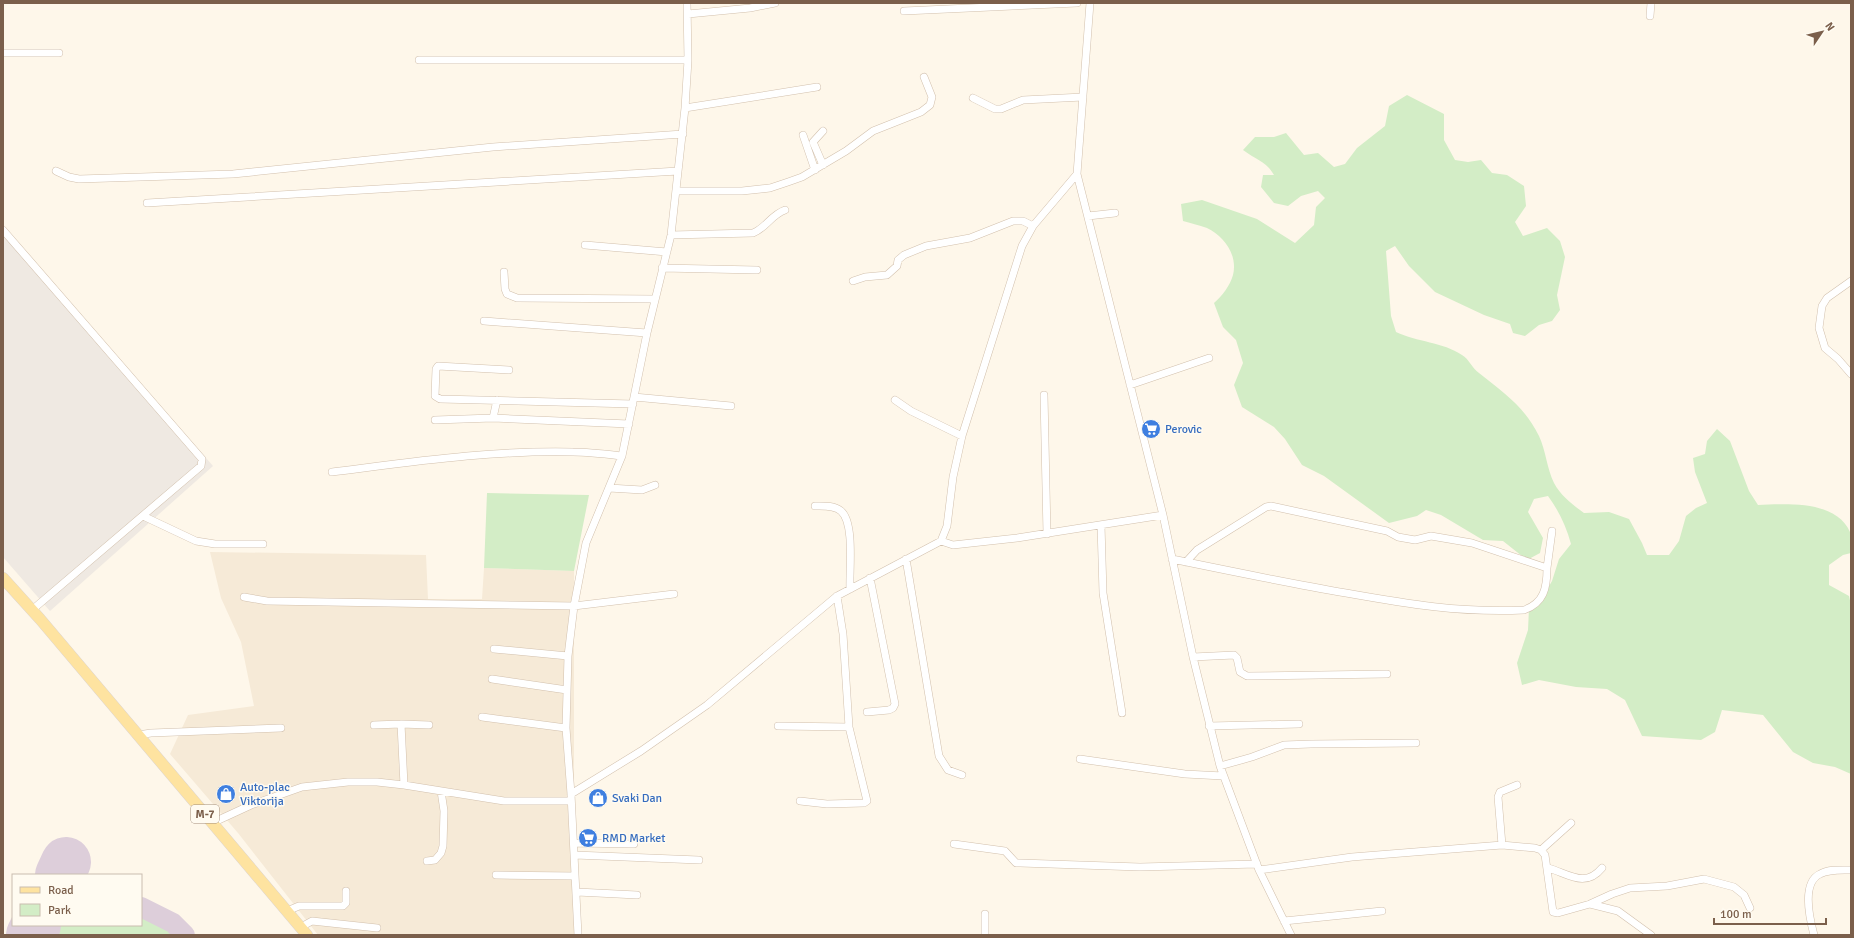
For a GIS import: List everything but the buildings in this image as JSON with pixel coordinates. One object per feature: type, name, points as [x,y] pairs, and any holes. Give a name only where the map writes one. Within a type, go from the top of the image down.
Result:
[{"type":"main road","name":"M-7","points":[[3,578],[32,610],[304,931]]},
{"type":"street","points":[[578,935],[575,855],[566,728],[568,656],[574,606],[586,543],[591,527],[622,456],[647,333],[671,235],[685,108],[688,60],[687,3]]},
{"type":"street","points":[[688,14],[750,8],[775,3]]},
{"type":"street","points":[[904,11],[1076,3]]},
{"type":"street","points":[[1090,3],[1077,174],[1163,515],[1193,657],[1220,766],[1258,867],[1291,935]]},
{"type":"street","points":[[1650,16],[1651,3]]},
{"type":"street","points":[[3,53],[59,53]]},
{"type":"street","points":[[419,60],[688,60]]},
{"type":"street","points":[[677,190],[742,191],[770,188],[802,177],[846,151],[873,132],[920,112],[930,106],[932,97],[924,77]]},
{"type":"street","points":[[685,108],[818,87]]},
{"type":"street","points":[[973,98],[995,108],[1001,109],[1023,100],[1083,97]]},
{"type":"street","points":[[823,131],[813,142],[823,165]]},
{"type":"street","points":[[56,171],[69,177],[79,179],[233,174],[493,147],[683,134]]},
{"type":"street","points":[[803,135],[815,170]]},
{"type":"street","points":[[147,203],[678,171]]},
{"type":"street","points":[[941,542],[947,526],[953,477],[962,436],[1022,246],[1033,226],[1077,174]]},
{"type":"street","points":[[671,235],[753,233],[762,228],[775,214],[784,210]]},
{"type":"street","points":[[1088,216],[1115,213]]},
{"type":"street","points":[[853,281],[866,277],[887,275],[897,266],[898,260],[904,255],[926,246],[970,238],[1013,221],[1023,221],[1033,226]]},
{"type":"street","points":[[3,230],[202,459],[201,466],[32,610]]},
{"type":"street","points":[[585,245],[667,252]]},
{"type":"street","points":[[662,268],[757,270]]},
{"type":"street","points":[[504,272],[505,289],[507,294],[517,298],[655,299]]},
{"type":"street","points":[[1851,281],[1827,298],[1822,306],[1819,328],[1825,348],[1838,359],[1851,374]]},
{"type":"street","points":[[484,321],[647,333]]},
{"type":"street","points":[[1130,385],[1209,358]]},
{"type":"street","points":[[509,370],[441,366],[436,369],[435,396],[440,400],[633,400],[731,406]]},
{"type":"street","points":[[1044,396],[1047,534]]},
{"type":"street","points":[[493,418],[496,400]]},
{"type":"street","points":[[895,400],[911,411],[962,436]]},
{"type":"street","points":[[435,420],[493,418],[629,424]]},
{"type":"street","points":[[332,472],[442,458],[507,453],[573,452],[622,456]]},
{"type":"street","points":[[609,488],[642,490],[655,485]]},
{"type":"street","points":[[814,506],[834,507],[842,511],[846,518],[850,563],[850,589]]},
{"type":"street","points":[[1186,562],[1197,550],[1266,507],[1271,506],[1387,531],[1414,540],[1431,536],[1472,543],[1547,568]]},
{"type":"street","points":[[212,823],[251,804],[302,787],[370,782],[404,785],[504,801],[571,798],[707,705],[837,596],[941,542],[953,545],[1047,534],[1163,515]]},
{"type":"street","points":[[143,516],[196,541],[215,544],[263,544]]},
{"type":"street","points":[[1101,525],[1103,592],[1122,713]]},
{"type":"street","points":[[1172,560],[1420,606],[1474,611],[1524,610],[1543,596],[1546,589],[1552,530]]},
{"type":"street","points":[[906,559],[939,756],[948,770],[962,775]]},
{"type":"street","points":[[867,712],[889,710],[893,708],[895,704],[870,578]]},
{"type":"street","points":[[244,597],[267,602],[574,606],[674,594]]},
{"type":"street","points":[[800,801],[827,804],[864,803],[867,801],[849,727],[843,634],[837,596]]},
{"type":"street","points":[[494,649],[568,656]]},
{"type":"street","points":[[1193,657],[1234,655],[1237,658],[1240,672],[1247,676],[1387,674]]},
{"type":"street","points":[[492,679],[567,690]]},
{"type":"street","points":[[482,717],[566,728]]},
{"type":"street","points":[[374,726],[401,724],[430,725]]},
{"type":"street","points":[[401,724],[404,785]]},
{"type":"street","points":[[1209,726],[1299,724]]},
{"type":"street","points":[[778,726],[849,727]]},
{"type":"street","points":[[138,735],[151,733],[281,728]]},
{"type":"street","points":[[1220,766],[1284,746],[1311,744],[1416,743]]},
{"type":"street","points":[[1080,759],[1185,774],[1223,776]]},
{"type":"street","points":[[1502,844],[1498,797],[1500,792],[1517,785]]},
{"type":"street","points":[[427,861],[435,860],[441,853],[443,846],[444,811],[441,791]]},
{"type":"street","points":[[1541,850],[1571,823]]},
{"type":"street","points":[[574,843],[634,844]]},
{"type":"street","points":[[954,844],[1005,851],[1020,864],[1140,867],[1258,867],[1502,844],[1541,850],[1545,855],[1553,912],[1558,913],[1590,904],[1630,888],[1667,886],[1704,879],[1734,887],[1744,895],[1750,908]]},
{"type":"street","points":[[575,855],[699,860]]},
{"type":"street","points":[[1548,868],[1567,876],[1583,878],[1598,873],[1602,868]]},
{"type":"street","points":[[1814,935],[1808,910],[1809,895],[1813,880],[1819,874],[1851,870]]},
{"type":"street","points":[[496,875],[575,876]]},
{"type":"street","points":[[287,911],[298,906],[345,905],[346,891]]},
{"type":"street","points":[[577,892],[637,895]]},
{"type":"street","points":[[1590,904],[1618,911],[1651,935]]},
{"type":"street","points":[[1284,921],[1382,911]]},
{"type":"street","points":[[985,914],[985,935]]},
{"type":"street","points":[[304,931],[312,921],[377,928]]},
{"type":"shaded area","points":[[3,226],[213,466],[50,611],[3,557]]},
{"type":"shaded area","points":[[210,552],[426,555],[428,599],[482,599],[484,568],[574,571],[574,843],[581,935],[318,935],[238,833],[170,754],[188,715],[254,706],[241,642],[221,598]]},
{"type":"green space","points":[[1407,95],[1444,114],[1444,140],[1455,160],[1468,162],[1481,160],[1492,173],[1507,175],[1524,186],[1526,206],[1515,222],[1523,236],[1547,228],[1560,241],[1565,257],[1557,295],[1560,310],[1552,321],[1539,325],[1525,336],[1513,333],[1510,324],[1484,315],[1435,292],[1409,266],[1395,246],[1386,251],[1391,316],[1396,332],[1412,338],[1447,347],[1467,359],[1477,371],[1513,401],[1527,416],[1539,436],[1554,483],[1564,496],[1584,513],[1609,512],[1629,519],[1647,555],[1669,555],[1679,541],[1686,516],[1696,508],[1707,503],[1695,472],[1693,458],[1705,454],[1707,441],[1717,429],[1730,441],[1749,491],[1758,505],[1783,504],[1810,506],[1834,514],[1843,522],[1851,534],[1851,553],[1843,555],[1829,565],[1829,585],[1849,596],[1851,605],[1851,774],[1835,767],[1813,763],[1793,752],[1763,715],[1722,710],[1715,732],[1701,740],[1642,736],[1625,700],[1607,689],[1576,687],[1539,680],[1522,685],[1517,663],[1528,630],[1529,608],[1544,595],[1552,581],[1559,559],[1571,544],[1562,519],[1548,496],[1534,499],[1528,512],[1543,538],[1540,553],[1527,560],[1503,541],[1483,540],[1441,515],[1426,510],[1417,516],[1389,523],[1324,476],[1302,465],[1285,439],[1274,427],[1242,407],[1234,385],[1243,363],[1236,340],[1223,327],[1214,303],[1232,279],[1234,268],[1231,253],[1224,241],[1213,231],[1183,221],[1181,204],[1202,200],[1257,219],[1295,243],[1314,225],[1316,207],[1325,198],[1318,191],[1301,196],[1288,206],[1274,203],[1261,187],[1263,175],[1274,175],[1268,167],[1243,150],[1255,137],[1274,137],[1286,133],[1304,155],[1318,153],[1334,167],[1345,164],[1357,148],[1385,126],[1389,106]]},
{"type":"green space","points":[[487,493],[589,495],[574,571],[484,568]]},
{"type":"green space","points":[[142,916],[162,926],[173,935],[52,935],[55,928],[59,926],[142,926]]},
{"type":"taxiway","points":[[64,868],[75,874]]},
{"type":"taxiway","points":[[142,908],[173,923],[185,935]]},
{"type":"runway","points":[[60,874],[66,862]]},
{"type":"runway","points":[[31,935],[36,926]]},
{"type":"place","name":"Perovic","points":[[1151,429]]},
{"type":"place","name":"Auto-plac Viktorija","points":[[226,794]]},
{"type":"place","name":"Svaki Dan","points":[[598,798]]},
{"type":"place","name":"RMD Market","points":[[588,838]]}]
